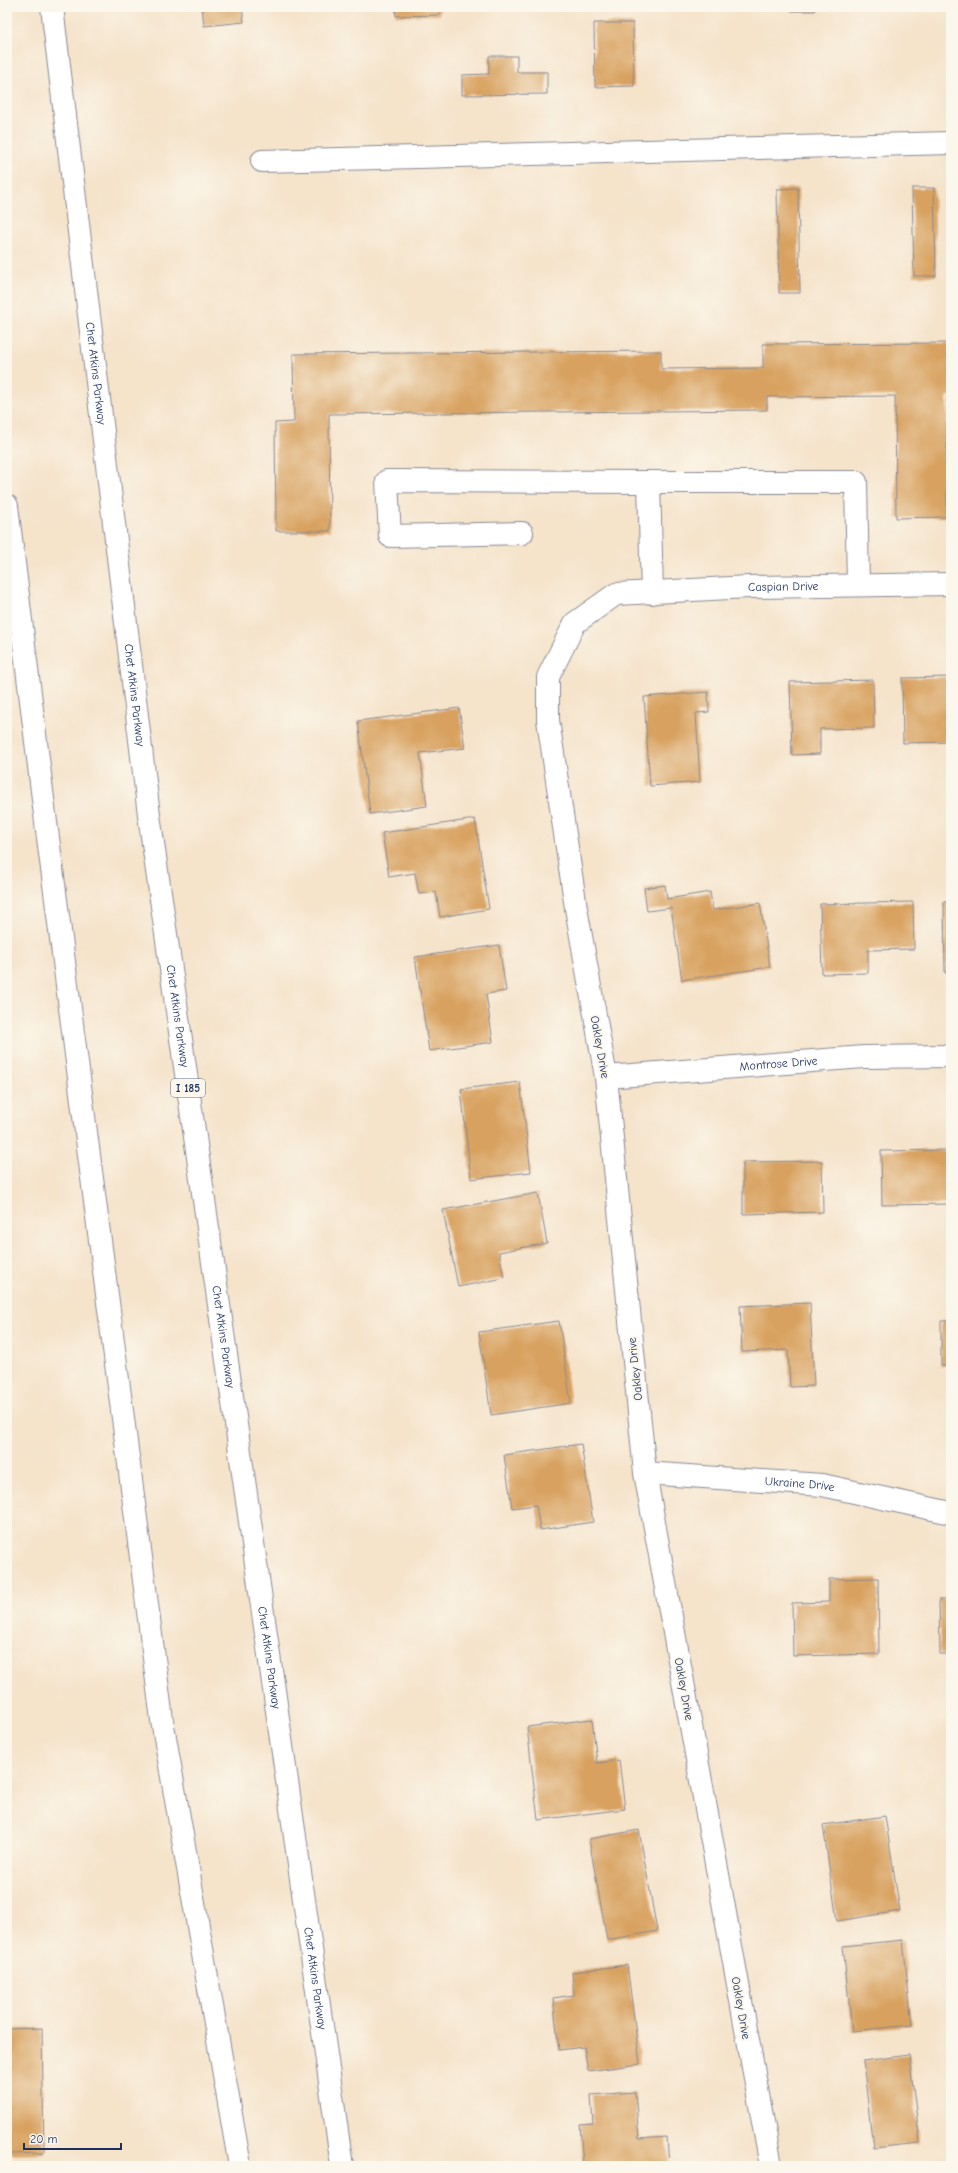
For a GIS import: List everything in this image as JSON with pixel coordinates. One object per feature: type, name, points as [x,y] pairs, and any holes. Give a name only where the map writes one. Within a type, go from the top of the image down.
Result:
[{"type":"main road","name":"Chet Atkins Parkway","points":[[52,7],[149,815],[342,2166]]},
{"type":"main road","points":[[262,161],[951,143]]},
{"type":"main road","points":[[522,533],[390,536],[387,481],[856,482],[858,585]]},
{"type":"main road","points":[[649,482],[652,593]]},
{"type":"main road","points":[[7,506],[44,807],[162,1720],[240,2166]]},
{"type":"main road","name":"Caspian Drive","points":[[616,594],[749,587],[951,584]]},
{"type":"main road","name":"Oakley Drive","points":[[616,594],[575,623],[548,677],[548,720],[576,908],[606,1077],[645,1472],[771,2166]]},
{"type":"main road","name":"Montrose Drive","points":[[606,1077],[864,1057],[951,1056]]},
{"type":"main road","name":"Ukraine Drive","points":[[645,1472],[822,1485],[951,1513]]},
{"type":"building","points":[[202,7],[242,7],[244,22],[204,26]]},
{"type":"building","points":[[395,7],[440,7],[440,15],[396,16]]},
{"type":"building","points":[[791,7],[814,7],[815,11],[791,11]]},
{"type":"building","points":[[594,23],[633,23],[634,86],[595,87]]},
{"type":"building","points":[[489,56],[517,56],[517,72],[547,72],[547,94],[462,95],[462,75],[489,74]]},
{"type":"building","points":[[798,188],[800,293],[779,293],[777,189]]},
{"type":"building","points":[[912,188],[934,188],[936,276],[914,276]]},
{"type":"building","points":[[951,343],[951,396],[947,396],[947,517],[896,518],[895,396],[767,397],[767,410],[329,414],[330,531],[276,531],[275,423],[294,422],[293,354],[661,351],[661,369],[763,368],[763,344]]},
{"type":"building","points":[[951,677],[951,742],[903,743],[902,678]]},
{"type":"building","points":[[873,680],[874,728],[820,729],[820,754],[792,755],[790,682]]},
{"type":"building","points":[[708,692],[709,712],[696,713],[700,782],[650,786],[644,697]]},
{"type":"building","points":[[459,708],[465,748],[420,753],[427,806],[370,814],[358,721]]},
{"type":"building","points":[[475,819],[489,909],[440,917],[436,892],[419,894],[415,873],[389,877],[382,833]]},
{"type":"building","points":[[665,885],[667,899],[710,892],[713,910],[760,903],[770,967],[682,980],[671,908],[647,911],[644,888]]},
{"type":"building","points":[[913,902],[914,949],[868,950],[868,973],[822,974],[820,904]]},
{"type":"building","points":[[944,902],[951,902],[951,973],[945,973]]},
{"type":"building","points":[[499,945],[506,991],[486,994],[493,1042],[429,1051],[415,957]]},
{"type":"building","points":[[520,1082],[531,1172],[471,1179],[461,1089]]},
{"type":"building","points":[[951,1150],[951,1204],[882,1205],[881,1151]]},
{"type":"building","points":[[822,1161],[823,1212],[743,1214],[743,1162]]},
{"type":"building","points":[[538,1193],[547,1243],[499,1252],[504,1278],[458,1287],[443,1210]]},
{"type":"building","points":[[810,1303],[814,1386],[790,1387],[788,1350],[742,1352],[740,1306]]},
{"type":"building","points":[[559,1321],[571,1403],[491,1415],[479,1332]]},
{"type":"building","points":[[941,1321],[951,1321],[951,1366],[941,1366]]},
{"type":"building","points":[[581,1444],[593,1522],[540,1530],[536,1505],[512,1508],[504,1455]]},
{"type":"building","points":[[878,1578],[879,1654],[793,1656],[792,1603],[829,1602],[829,1579]]},
{"type":"building","points":[[939,1599],[951,1599],[951,1654],[940,1654]]},
{"type":"building","points":[[592,1719],[597,1763],[619,1760],[625,1809],[538,1820],[527,1727]]},
{"type":"building","points":[[885,1816],[900,1911],[837,1921],[823,1825]]},
{"type":"building","points":[[639,1830],[657,1931],[607,1940],[589,1839]]},
{"type":"building","points":[[903,1940],[912,2025],[852,2031],[843,1946]]},
{"type":"building","points":[[627,1965],[640,2064],[588,2071],[584,2047],[559,2050],[553,1998],[574,1995],[572,1972]]},
{"type":"building","points":[[42,2028],[44,2153],[7,2154],[7,2029]]},
{"type":"building","points":[[909,2055],[920,2143],[873,2148],[863,2061]]},
{"type":"building","points":[[635,2092],[639,2139],[667,2137],[669,2166],[583,2166],[580,2124],[593,2123],[591,2095]]}]
